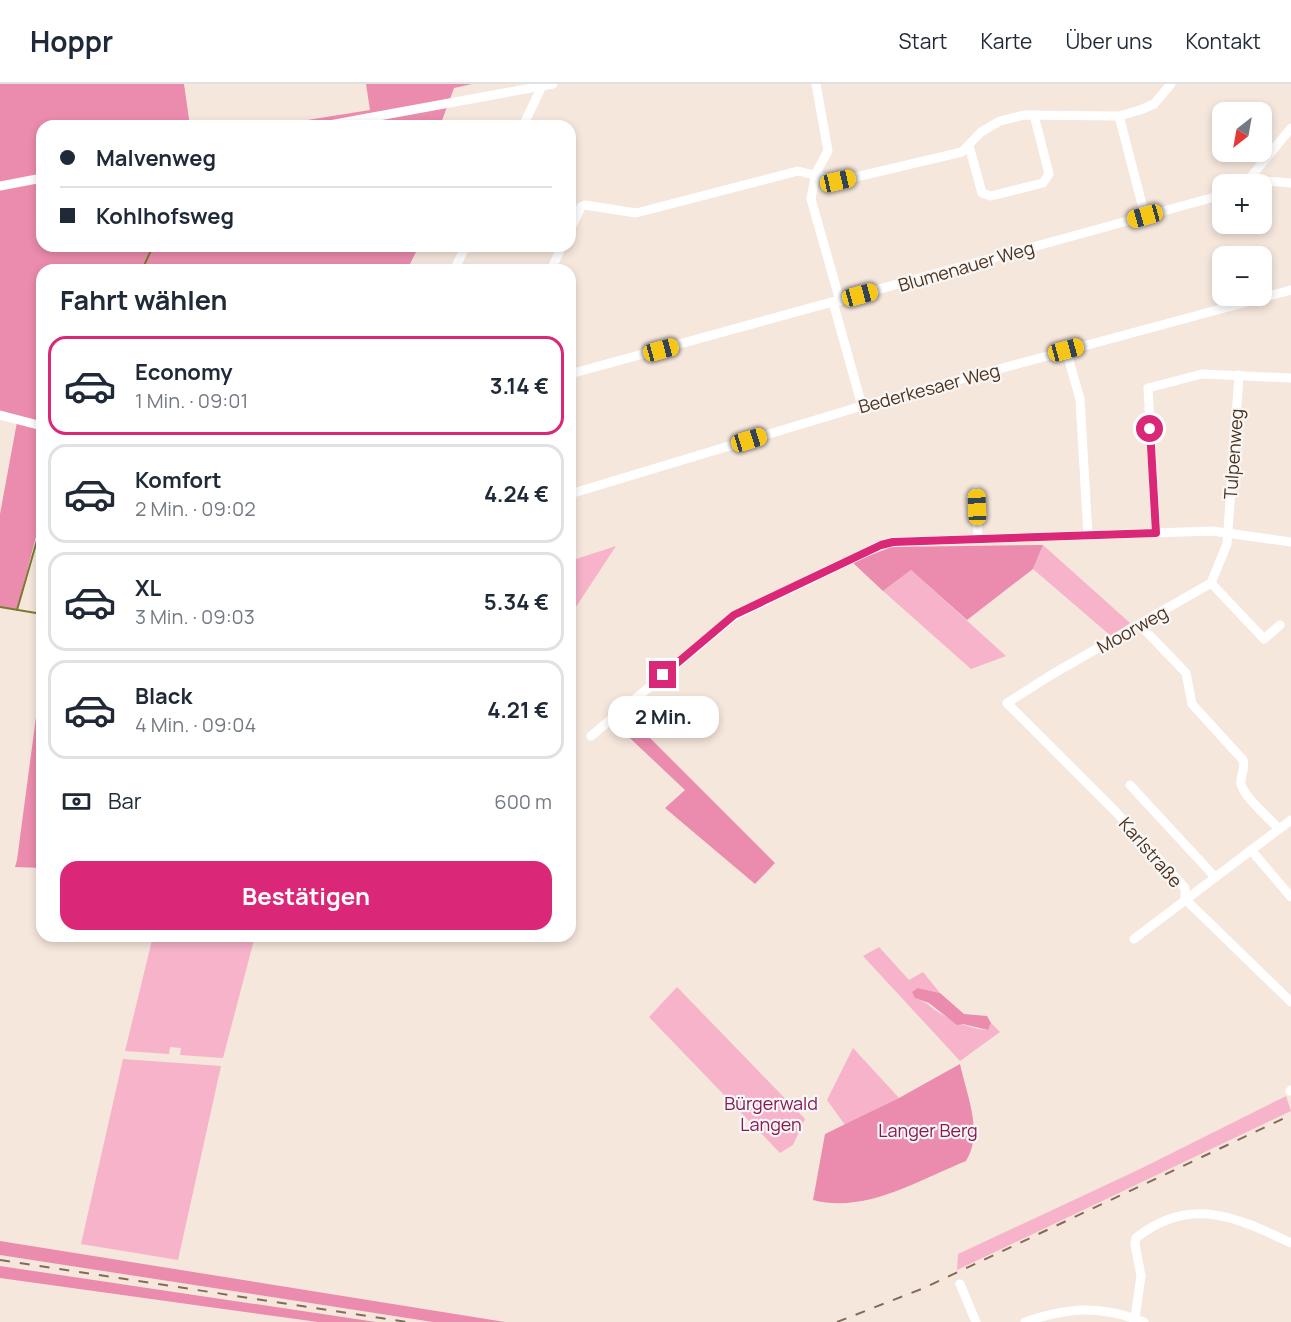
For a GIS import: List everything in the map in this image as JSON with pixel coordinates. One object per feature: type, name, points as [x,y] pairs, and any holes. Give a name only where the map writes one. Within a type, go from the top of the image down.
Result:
[{"type":"street","points":[[357,120],[553,84]]},
{"type":"street","points":[[816,84],[828,152],[816,173],[811,199],[862,406]]},
{"type":"street","points":[[576,217],[581,207],[585,205],[636,213],[798,171],[816,173],[838,181],[962,152],[981,132],[1000,121],[1034,115],[1119,116],[1154,104],[1171,84]]},
{"type":"street","points":[[526,120],[542,86]]},
{"type":"street","points":[[969,146],[982,193],[991,196],[1043,183],[1049,174],[1034,115]]},
{"type":"street","points":[[1119,116],[1145,216]]},
{"type":"street","points":[[1253,174],[1291,128]]},
{"type":"street","points":[[0,186],[36,179]]},
{"type":"street","points":[[1272,182],[1291,183]]},
{"type":"street","name":"Blumenauer Weg","points":[[576,372],[1212,198]]},
{"type":"street","name":"Bederkesaer Weg","points":[[576,492],[862,406],[1291,290]]},
{"type":"street","points":[[1066,350],[1080,399],[1088,536]]},
{"type":"street","points":[[1156,533],[1148,388],[1189,376],[1239,375],[1291,378]]},
{"type":"street","name":"Tulpenweg","points":[[1228,532],[1239,375]]},
{"type":"street","points":[[0,415],[36,424]]},
{"type":"street","points":[[976,490],[978,539]]},
{"type":"street","points":[[1228,532],[1227,544],[1211,583],[1264,639],[1280,626]]},
{"type":"street","points":[[591,736],[714,631],[754,604],[881,545],[978,539],[1228,532],[1291,542]]},
{"type":"street","name":"Moorweg","points":[[1007,704],[1051,675],[1211,583]]},
{"type":"street","points":[[1140,625],[1186,673],[1192,704],[1243,760],[1245,766],[1241,780],[1243,790],[1279,829]]},
{"type":"street","name":"Karlstraße","points":[[1007,704],[1159,857],[1185,888],[1185,899],[1291,1002]]},
{"type":"street","points":[[1130,785],[1215,877]]},
{"type":"street","points":[[1134,939],[1291,820]]},
{"type":"street","points":[[1251,850],[1291,897]]},
{"type":"street","points":[[1024,1322],[1055,1311],[1083,1308],[1120,1318],[1139,1320],[1141,1276],[1136,1238],[1178,1215],[1194,1213],[1223,1215],[1244,1220],[1291,1243]]},
{"type":"street","points":[[960,1284],[976,1322]]},
{"type":"green space","points":[[0,84],[184,84],[189,120],[36,120],[36,252],[416,252],[410,264],[36,264],[36,421],[0,412]]},
{"type":"green space","points":[[366,84],[472,84],[454,88],[442,120],[308,120],[370,110]]},
{"type":"green space","points":[[17,422],[36,427],[36,536],[17,610],[0,607],[0,514]]},
{"type":"green space","points":[[1043,545],[1130,623],[1111,636],[1033,569]]},
{"type":"green space","points":[[1043,545],[1033,569],[967,620],[911,570],[883,591],[852,562],[892,547]]},
{"type":"green space","points":[[616,546],[576,607],[576,559]]},
{"type":"green space","points":[[911,570],[1006,656],[971,669],[883,591]]},
{"type":"green space","points":[[626,714],[775,863],[755,884],[665,808],[685,790],[615,724]]},
{"type":"green space","points":[[36,717],[36,868],[15,867]]},
{"type":"green space","points":[[152,942],[253,942],[223,1058],[180,1055],[181,1048],[170,1047],[169,1054],[125,1051]]},
{"type":"green space","points":[[879,947],[909,980],[923,972],[940,993],[918,988],[915,998],[959,1023],[988,1030],[991,1023],[1000,1032],[960,1061],[863,956]]},
{"type":"green space","name":"Bürgerwald Langen","points":[[677,987],[805,1119],[793,1145],[780,1153],[649,1017]]},
{"type":"green space","points":[[918,988],[940,993],[964,1014],[987,1016],[991,1023],[988,1030],[963,1024],[957,1025],[929,1003],[915,998],[912,992]]},
{"type":"green space","points":[[853,1048],[899,1098],[845,1125],[827,1100]]},
{"type":"green space","points":[[123,1059],[221,1066],[178,1260],[81,1244]]},
{"type":"green space","name":"Langer Berg","points":[[960,1064],[974,1126],[974,1138],[966,1161],[872,1199],[833,1203],[813,1200],[825,1134],[899,1098]]},
{"type":"green space","points":[[1286,1096],[1291,1111],[957,1270],[958,1254],[1138,1170]]},
{"type":"green space","points":[[0,1241],[505,1322],[433,1322],[0,1255]]},
{"type":"green space","points":[[0,1266],[376,1322],[318,1322],[0,1278]]},
{"type":"waterway","points":[[145,264],[150,252]]},
{"type":"waterway","points":[[17,610],[36,544]]},
{"type":"waterway","points":[[0,607],[36,613]]},
{"type":"railway","points":[[837,1322],[924,1288],[1291,1115]]},
{"type":"railway","points":[[0,1260],[407,1322]]},
{"type":"route","points":[[663,675],[734,615],[881,545],[893,542],[1156,533],[1150,429]]}]
